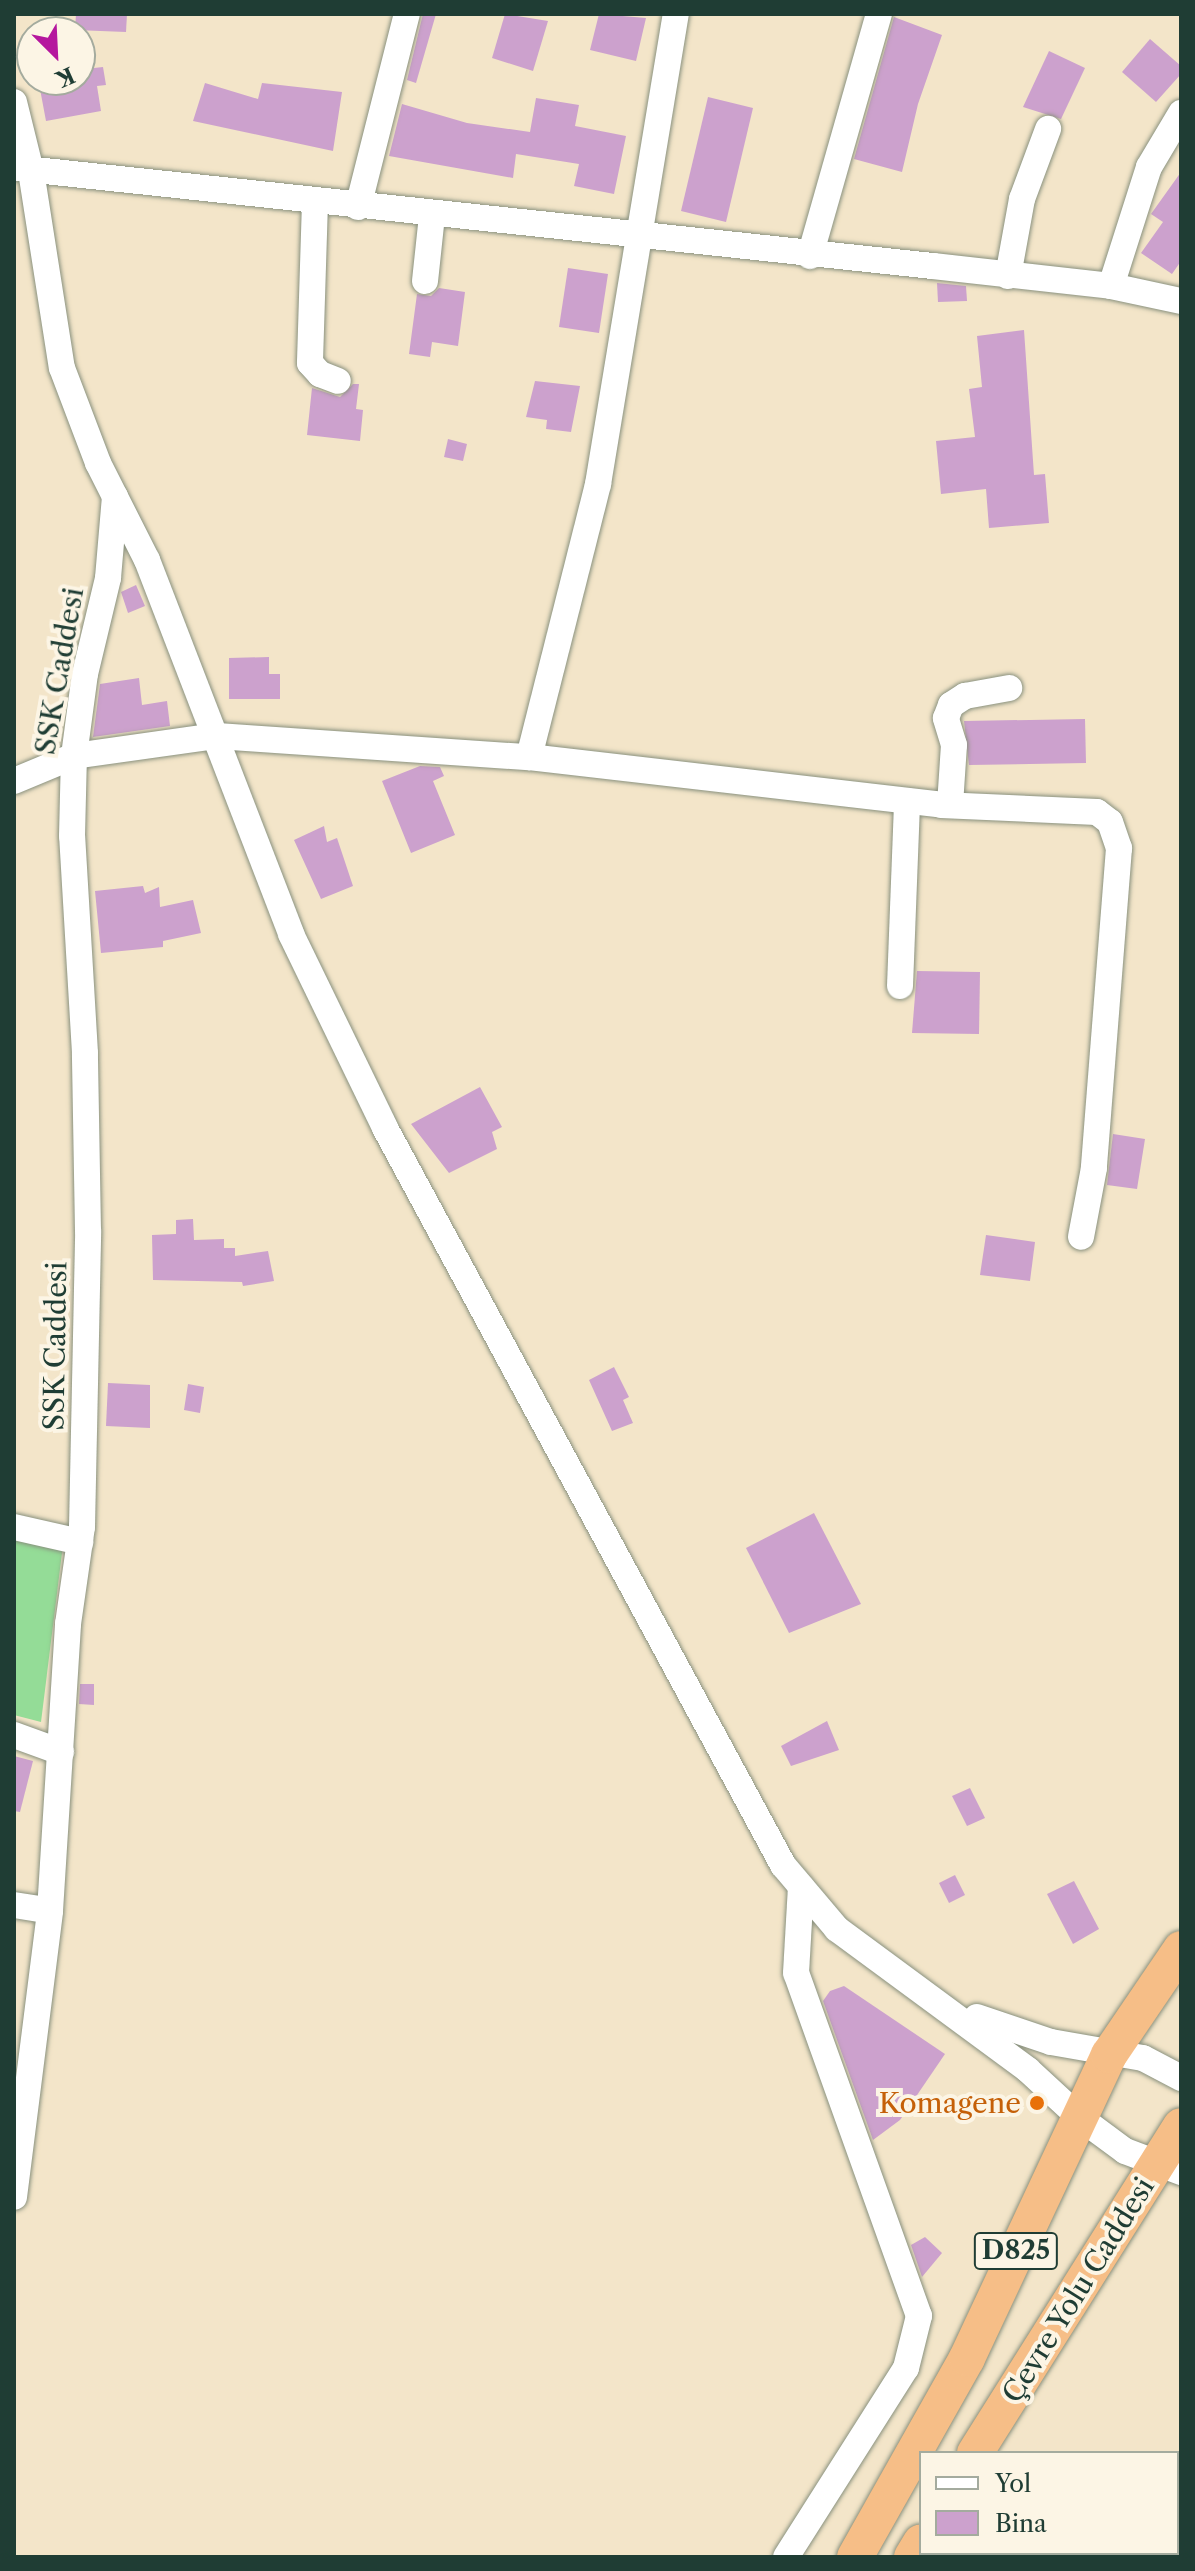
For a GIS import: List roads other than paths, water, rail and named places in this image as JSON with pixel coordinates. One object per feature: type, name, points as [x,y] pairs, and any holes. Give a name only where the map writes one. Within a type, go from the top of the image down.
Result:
[{"type":"highway","name":"Çevre Yolu Caddesi","points":[[855,2557],[967,2358],[1109,2055],[1181,1949]]},
{"type":"highway","name":"Çevre Yolu Caddesi","points":[[976,2451],[1169,2169],[1181,2126]]},
{"type":"street","points":[[358,207],[407,14]]},
{"type":"street","points":[[529,757],[598,484],[676,14]]},
{"type":"street","points":[[810,256],[879,14]]},
{"type":"street","points":[[14,102],[22,169],[62,368],[115,496],[147,560],[291,934],[385,1128],[783,1865],[837,1929],[1028,2070],[1079,2117],[1125,2151],[1169,2169]]},
{"type":"street","points":[[1111,286],[1149,167],[1181,113]]},
{"type":"street","points":[[1008,276],[1022,199],[1048,129]]},
{"type":"street","points":[[22,169],[637,238],[1111,286],[1181,301]]},
{"type":"street","points":[[315,202],[310,363],[320,374],[338,381]]},
{"type":"street","points":[[425,281],[432,215]]},
{"type":"street","name":"SSK Caddesi","points":[[14,2197],[50,1911],[68,1624],[80,1542],[88,1416],[85,1053],[72,836],[74,756],[85,674],[108,578],[115,496]]},
{"type":"street","points":[[950,805],[954,745],[946,718],[951,705],[965,696],[1009,688]]},
{"type":"street","points":[[14,781],[74,756],[217,736],[529,757],[907,801],[1097,812],[1110,822],[1119,848],[1094,1168],[1081,1237]]},
{"type":"street","points":[[900,986],[907,801]]},
{"type":"street","points":[[14,1527],[80,1542]]},
{"type":"street","points":[[14,1735],[61,1752]]},
{"type":"street","points":[[786,2557],[906,2368],[919,2316],[796,1973],[801,1887]]},
{"type":"street","points":[[14,1905],[50,1911]]},
{"type":"street","points":[[923,1991],[1001,2030],[1162,2064],[1181,2078]]},
{"type":"place","name":"Komagene","points":[[1037,2103]]}]
